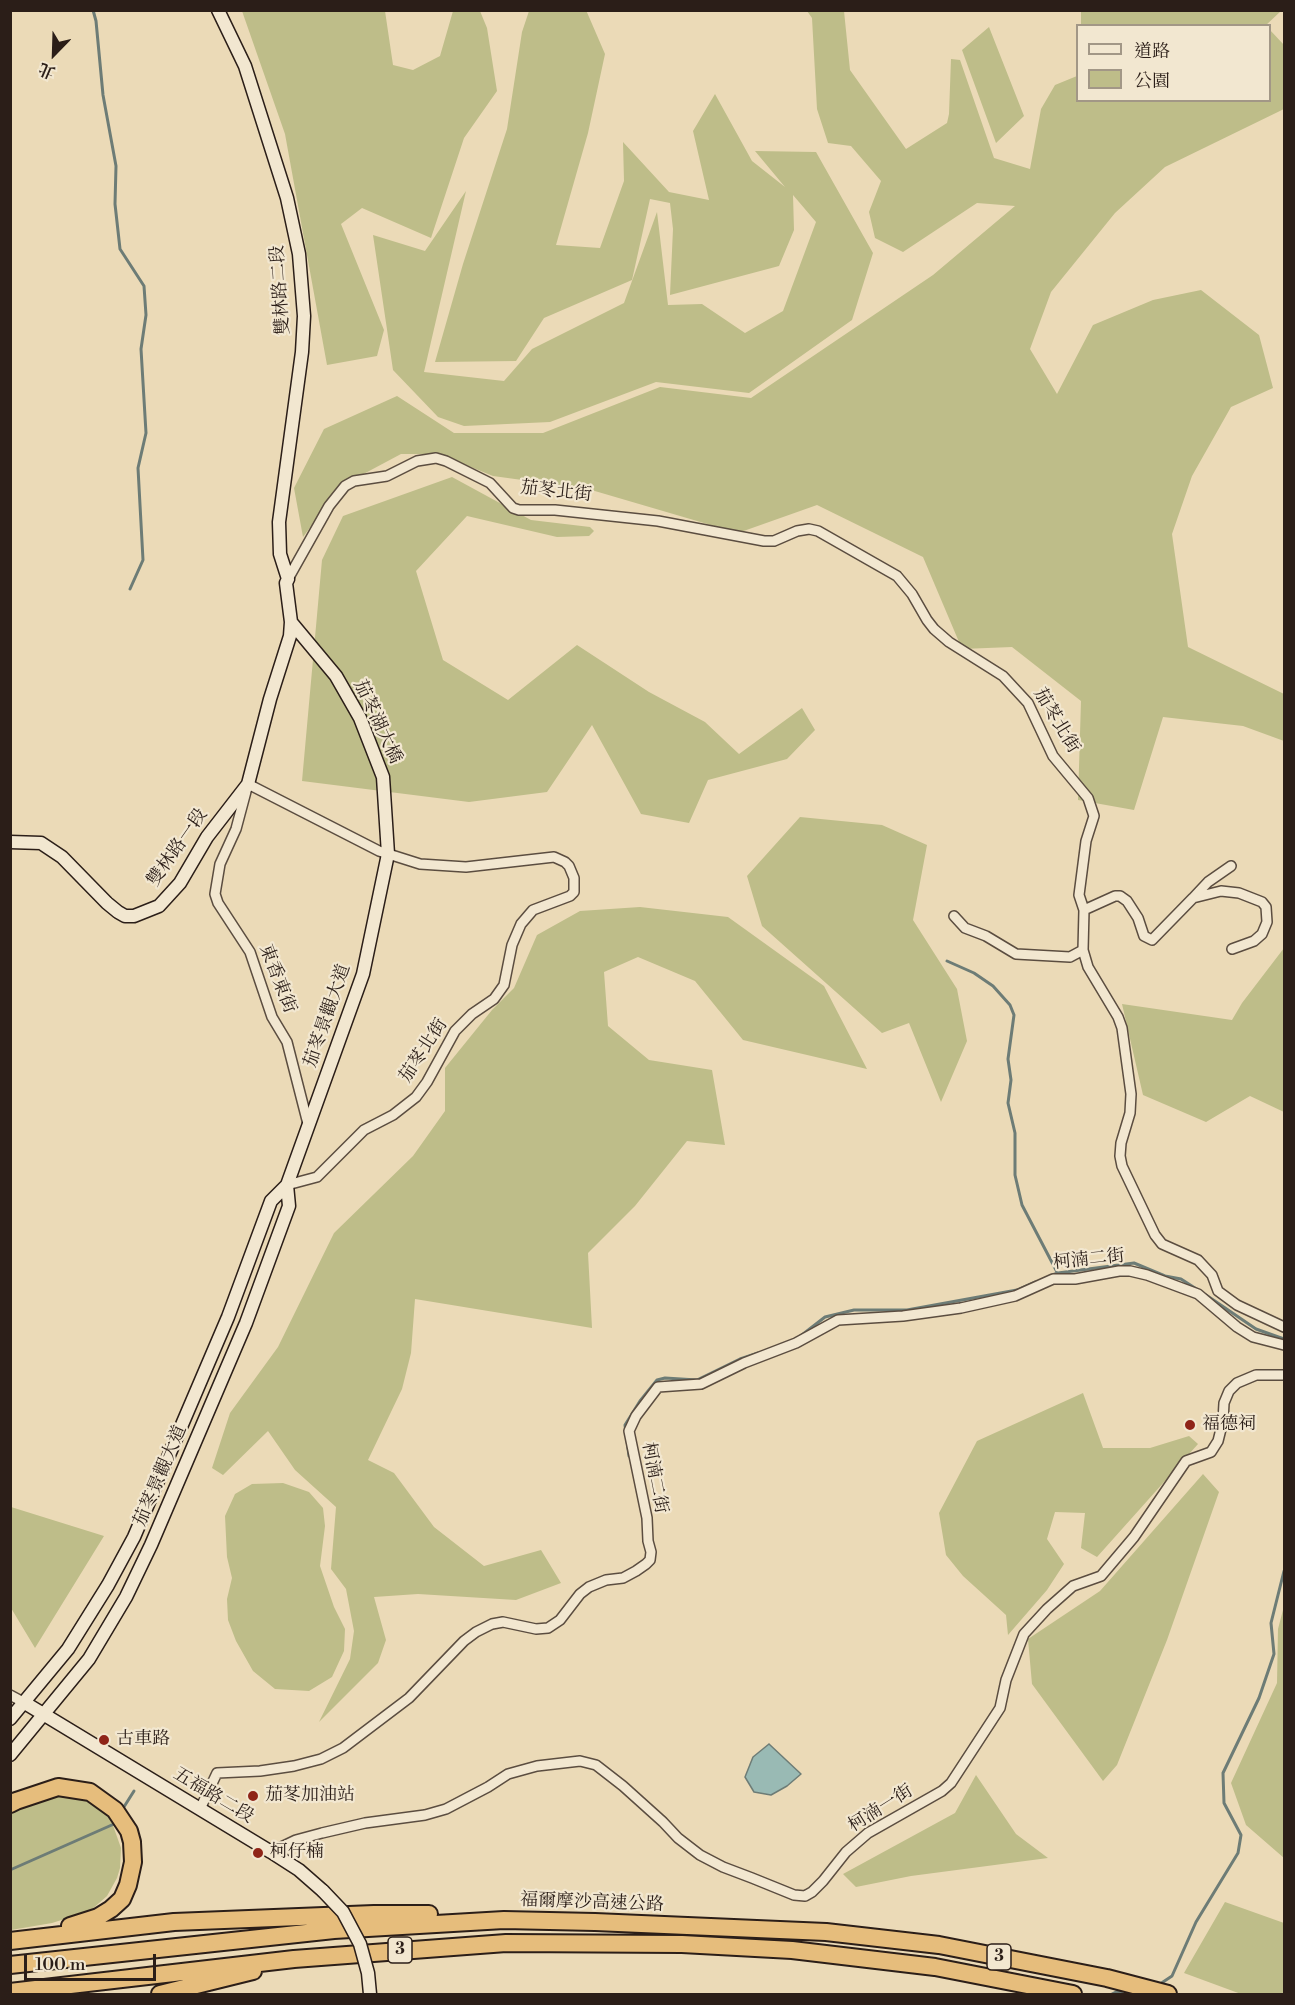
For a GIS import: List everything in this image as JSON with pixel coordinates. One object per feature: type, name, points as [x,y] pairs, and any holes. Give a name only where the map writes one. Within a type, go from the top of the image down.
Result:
[{"type":"highway","points":[[10,1804],[58,1787],[90,1792],[119,1816],[129,1831],[132,1842],[133,1862],[128,1885],[122,1899],[111,1909],[98,1917],[17,1940]]},
{"type":"highway","points":[[17,1940],[174,1922],[374,1914],[456,1914],[595,1922]]},
{"type":"highway","name":"福爾摩沙高速公路","points":[[10,1965],[334,1930],[504,1920],[595,1922],[826,1932],[939,1945],[1107,1978],[1168,1995]]},
{"type":"highway","name":"3","points":[[10,1992],[294,1959],[506,1943],[682,1944],[792,1950],[935,1967],[1073,1995]]},
{"type":"highway","points":[[160,1995],[294,1959]]},
{"type":"street","name":"雙林路二段","points":[[218,10],[245,66],[287,198],[299,254],[304,316],[302,352],[279,522],[280,554],[288,579]]},
{"type":"street","name":"茄苳北街","points":[[288,579],[329,506],[345,486],[354,481],[387,476],[425,459],[436,458],[490,483],[513,508],[519,510],[555,510],[658,521],[774,542],[797,531],[809,529],[818,531],[897,576],[912,594],[934,629],[958,648],[1003,676],[1028,704],[1053,756],[1088,798],[1094,816],[1086,841],[1079,896],[1084,910],[1083,950],[1088,967],[1118,1017],[1122,1028],[1131,1094],[1130,1113],[1121,1143],[1120,1156],[1122,1166],[1155,1235],[1161,1244],[1198,1260],[1212,1275],[1218,1291],[1237,1305],[1284,1327]]},
{"type":"street","points":[[248,784],[270,699],[290,636],[291,622],[286,583],[288,579]]},
{"type":"street","name":"茄苳湖大橋","points":[[291,622],[336,676],[360,718],[384,777],[388,854]]},
{"type":"street","name":"茄苳北街","points":[[248,784],[379,851],[420,864],[455,867],[554,857],[569,866],[574,878],[574,892],[570,896],[533,910],[521,924],[512,945],[504,984],[494,999],[472,1014],[455,1031],[416,1097],[393,1115],[364,1130],[317,1177],[287,1185]]},
{"type":"street","name":"雙林路一段","points":[[10,842],[41,843],[62,857],[118,912],[125,916],[134,916],[159,906],[173,891],[207,837],[248,784]]},
{"type":"street","name":"東香東街","points":[[248,784],[236,830],[220,864],[215,894],[218,903],[250,952],[272,1017],[287,1042],[309,1124]]},
{"type":"street","name":"茄苳景觀大道","points":[[10,1719],[68,1649],[108,1585],[134,1537],[228,1317],[271,1202],[287,1185],[363,974],[388,854]]},
{"type":"street","points":[[1084,910],[1115,896],[1120,896],[1138,918],[1144,936],[1152,940],[1208,882],[1231,866]]},
{"type":"street","points":[[1193,898],[1221,891],[1239,893],[1262,902],[1266,908],[1267,922],[1262,934],[1254,941],[1233,949]]},
{"type":"street","points":[[954,916],[965,928],[986,936],[1016,954],[1070,957],[1083,950]]},
{"type":"street","name":"茄苳景觀大道","points":[[10,1755],[89,1659],[126,1597],[151,1545],[250,1312],[289,1206],[287,1185]]},
{"type":"street","name":"柯湳二街","points":[[200,1809],[217,1773],[260,1771],[294,1766],[343,1748],[409,1698],[464,1641],[476,1632],[492,1624],[503,1622],[536,1629],[548,1628],[560,1620],[580,1594],[589,1587],[606,1580],[623,1578],[646,1564],[650,1560],[651,1552],[647,1518],[629,1431],[636,1416],[658,1387],[701,1384],[744,1363],[796,1343],[838,1320],[903,1316],[961,1308],[1015,1296],[1053,1279],[1075,1279],[1119,1271],[1147,1275],[1198,1294],[1237,1327],[1253,1337],[1284,1345]]},
{"type":"street","name":"柯湳一街","points":[[271,1852],[296,1840],[322,1833],[365,1823],[425,1815],[446,1809],[480,1792],[508,1774],[537,1766],[580,1761],[596,1765],[623,1786],[678,1838],[700,1855],[723,1867],[805,1896],[823,1881],[846,1852],[868,1833],[942,1791],[951,1783],[1000,1708],[1006,1680],[1024,1634],[1073,1586],[1101,1576],[1134,1537],[1186,1461],[1210,1452],[1218,1441],[1223,1421],[1224,1403],[1229,1390],[1237,1383],[1256,1375],[1284,1375]]},
{"type":"street","points":[[10,1695],[25,1703]]},
{"type":"street","name":"五福路二段","points":[[25,1703],[299,1870],[342,1912],[360,1944],[368,1973],[370,1995]]},
{"type":"green space","points":[[586,10],[605,54],[588,133],[556,245],[600,248],[624,181],[623,142],[669,192],[709,200],[693,131],[715,94],[752,161],[785,187],[755,151],[816,152],[873,253],[852,320],[749,393],[656,382],[550,422],[464,426],[438,417],[393,370],[373,235],[425,251],[466,191],[424,372],[504,381],[532,349],[624,303],[657,212],[668,305],[702,304],[745,333],[783,311],[816,222],[793,195],[794,230],[779,266],[670,295],[673,229],[670,203],[650,199],[632,280],[544,318],[516,361],[435,362],[463,264],[507,129],[522,32],[529,11]]},
{"type":"green space","points":[[1081,10],[1281,11],[1267,24],[1081,24]]},
{"type":"green space","points":[[242,11],[385,11],[393,65],[413,70],[440,56],[453,11],[480,11],[487,28],[497,91],[464,138],[431,238],[362,208],[341,224],[384,330],[377,356],[327,365],[285,134]]},
{"type":"green space","points":[[807,11],[844,11],[850,70],[906,149],[947,123],[951,59],[960,60],[994,158],[1030,169],[1041,109],[1055,85],[1076,76],[1076,102],[1271,102],[1271,31],[1284,45],[1284,109],[1165,167],[1115,213],[1051,292],[1030,349],[1057,394],[1093,325],[1153,300],[1201,290],[1259,335],[1273,388],[1231,407],[1192,476],[1172,534],[1188,647],[1284,694],[1284,741],[1243,726],[1163,717],[1134,810],[1078,800],[1081,701],[1012,647],[962,649],[923,557],[817,505],[738,533],[588,489],[493,476],[439,454],[401,454],[341,486],[303,537],[294,488],[324,429],[397,396],[454,433],[543,433],[660,387],[751,398],[933,275],[1015,206],[977,203],[903,252],[875,238],[869,212],[881,181],[851,146],[828,143],[817,109],[812,18]]},
{"type":"green space","points":[[989,27],[1024,116],[996,143],[962,50]]},
{"type":"green space","points":[[452,477],[531,520],[590,527],[594,531],[589,536],[557,537],[467,516],[416,571],[443,660],[508,700],[577,645],[649,692],[705,722],[739,754],[802,708],[815,730],[787,759],[708,780],[689,823],[641,814],[592,725],[547,792],[469,802],[302,781],[322,560],[343,516]]},
{"type":"green space","points":[[800,817],[882,825],[927,845],[913,920],[957,989],[967,1041],[941,1102],[909,1023],[882,1033],[762,926],[747,876]]},
{"type":"green space","points":[[640,907],[728,917],[824,986],[867,1069],[743,1040],[695,981],[638,957],[604,972],[608,1026],[649,1060],[712,1070],[725,1145],[687,1141],[635,1206],[588,1253],[592,1328],[415,1299],[411,1353],[402,1389],[368,1460],[394,1473],[434,1527],[484,1566],[541,1550],[561,1583],[516,1600],[418,1594],[374,1597],[386,1640],[378,1663],[319,1722],[350,1659],[354,1631],[346,1589],[331,1569],[336,1507],[295,1470],[268,1431],[223,1475],[212,1468],[230,1413],[278,1347],[334,1233],[413,1156],[445,1111],[445,1068],[492,1010],[514,988],[537,935],[580,911]]},
{"type":"green space","points":[[1284,948],[1284,1112],[1250,1096],[1206,1122],[1143,1095],[1122,1004],[1232,1020],[1242,1003]]},
{"type":"green space","points":[[1083,1393],[1103,1448],[1150,1448],[1189,1436],[1198,1444],[1097,1557],[1081,1548],[1085,1513],[1055,1512],[1047,1539],[1064,1564],[1047,1590],[1008,1635],[1006,1615],[963,1576],[946,1555],[939,1513],[977,1441]]},
{"type":"green space","points":[[1203,1474],[1219,1492],[1167,1640],[1117,1765],[1103,1781],[1032,1684],[1028,1639],[1100,1591]]},
{"type":"green space","points":[[283,1483],[309,1492],[323,1508],[325,1526],[320,1566],[334,1607],[345,1629],[344,1651],[332,1677],[309,1691],[275,1689],[253,1671],[236,1641],[228,1620],[227,1599],[232,1578],[227,1557],[225,1516],[235,1494],[252,1484]]},
{"type":"green space","points":[[11,1507],[104,1536],[35,1648],[11,1608]]},
{"type":"green space","points":[[1284,1606],[1284,1858],[1246,1825],[1231,1783],[1277,1683],[1278,1629]]},
{"type":"green space","points":[[976,1775],[1016,1834],[1048,1858],[911,1876],[856,1887],[843,1874],[955,1813]]},
{"type":"green space","points":[[73,1793],[98,1803],[110,1817],[121,1848],[117,1878],[107,1896],[90,1911],[52,1923],[11,1930],[10,1811],[42,1797]]},
{"type":"green space","points":[[1225,1902],[1284,1923],[1284,1994],[1241,1994],[1184,1973]]},
{"type":"water","points":[[769,1744],[801,1774],[787,1786],[771,1795],[754,1792],[745,1777],[753,1757]]},
{"type":"waterway","points":[[93,10],[103,95],[116,166],[115,204],[120,249],[144,286],[146,315],[141,349],[146,433],[138,468],[143,560],[130,589]]},
{"type":"waterway","points":[[947,961],[974,973],[993,986],[1010,1005],[1014,1015],[1008,1059],[1011,1080],[1008,1103],[1015,1133],[1015,1175],[1022,1205],[1057,1272]]},
{"type":"waterway","points":[[1052,1275],[1134,1263],[1165,1276],[1181,1279],[1198,1290]]},
{"type":"waterway","points":[[798,1338],[825,1317],[854,1310],[907,1310],[1017,1290],[1035,1282]]},
{"type":"waterway","points":[[1206,1295],[1256,1329],[1284,1339]]},
{"type":"waterway","points":[[629,1456],[625,1425],[657,1380],[665,1378],[697,1380],[758,1353]]},
{"type":"waterway","points":[[1160,1984],[1172,1976],[1196,1922],[1238,1853],[1241,1835],[1224,1803],[1223,1773],[1259,1698],[1274,1654],[1271,1623],[1284,1571]]},
{"type":"waterway","points":[[122,1810],[134,1791]]},
{"type":"waterway","points":[[10,1870],[114,1824],[116,1821]]},
{"type":"waterway","points":[[1112,1994],[1127,1991]]},
{"type":"place","name":"福德祠","points":[[1190,1425]]},
{"type":"place","name":"古車路","points":[[104,1740]]},
{"type":"place","name":"茄苳加油站","points":[[253,1796]]},
{"type":"place","name":"柯仔楠","points":[[258,1853]]}]
